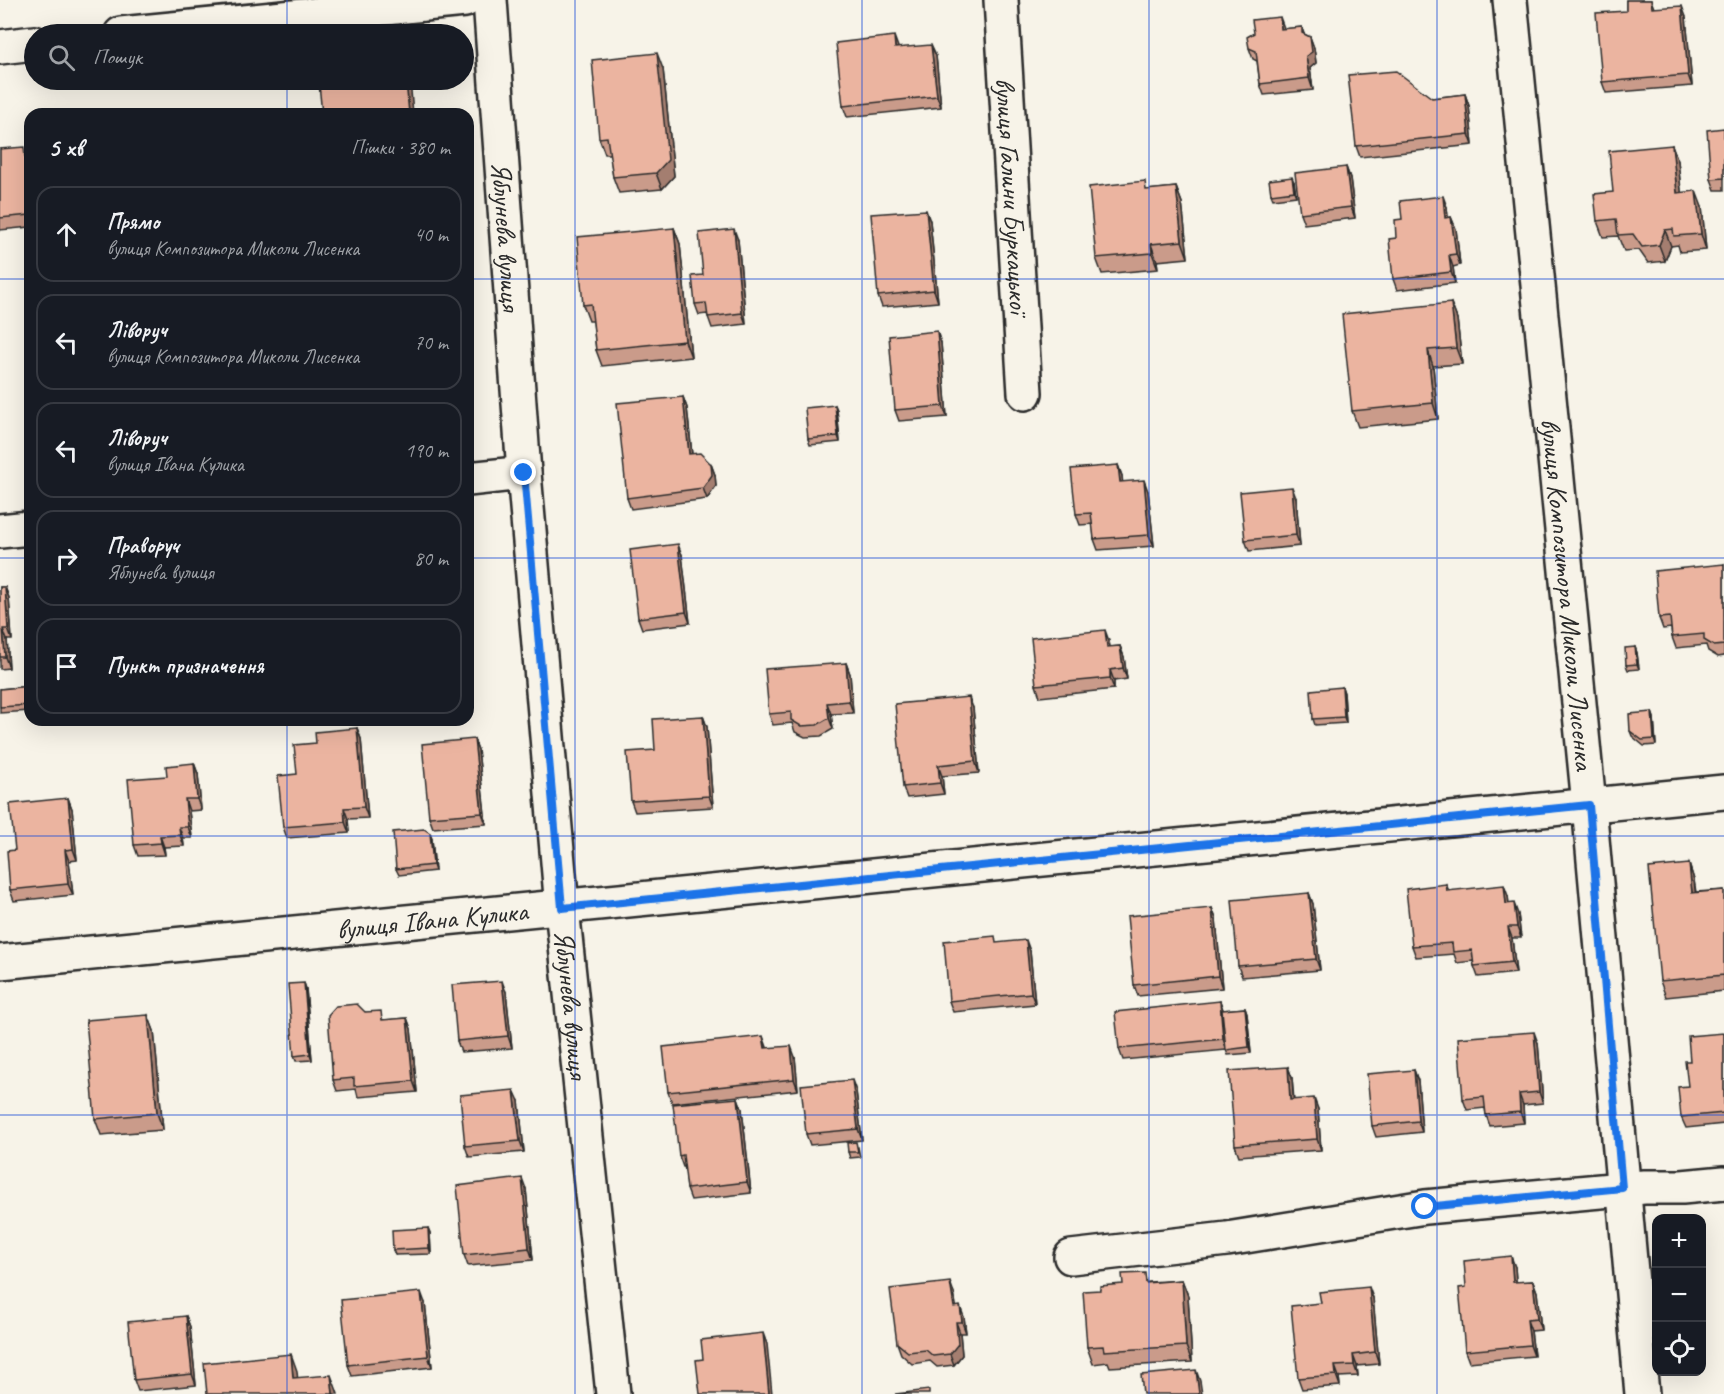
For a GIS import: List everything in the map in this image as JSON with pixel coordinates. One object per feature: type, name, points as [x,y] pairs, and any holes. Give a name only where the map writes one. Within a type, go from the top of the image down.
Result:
[{"type":"street","points":[[222,24],[465,0]]},
{"type":"street","name":"Яблунева вулиця","points":[[490,0],[524,473],[562,908],[613,1394]]},
{"type":"street","name":"вулиця Галини Буркацької","points":[[1001,0],[1025,393]]},
{"type":"street","name":"вулиця Композитора Миколи Лисенка","points":[[1510,0],[1589,805],[1642,1394]]},
{"type":"street","points":[[0,47],[24,44]]},
{"type":"street","points":[[474,478],[524,473]]},
{"type":"street","points":[[0,531],[24,529]]},
{"type":"street","name":"вулиця Івана Кулика","points":[[0,962],[1724,792]]},
{"type":"street","points":[[1071,1257],[1227,1239],[1390,1211],[1622,1188],[1724,1183]]},
{"type":"building","points":[[1626,0],[1651,0],[1652,8],[1682,6],[1688,75],[1602,82],[1596,13],[1626,11]]},
{"type":"building","points":[[1280,17],[1281,29],[1302,27],[1302,33],[1310,37],[1312,52],[1306,56],[1309,78],[1260,84],[1256,51],[1249,48],[1247,37],[1254,33],[1252,20]]},
{"type":"building","points":[[894,36],[895,48],[931,45],[937,96],[843,106],[836,43]]},
{"type":"building","points":[[657,53],[668,160],[656,173],[613,177],[607,137],[599,138],[592,60]]},
{"type":"building","points":[[1396,71],[1432,98],[1465,94],[1469,134],[1356,146],[1348,75]]},
{"type":"building","points":[[320,90],[407,90],[408,108],[321,108]]},
{"type":"building","points":[[1724,128],[1724,178],[1711,179],[1707,130]]},
{"type":"building","points":[[1672,145],[1677,193],[1696,191],[1701,234],[1674,236],[1673,229],[1665,230],[1659,245],[1642,247],[1633,234],[1618,235],[1616,219],[1597,221],[1594,194],[1613,192],[1609,151]]},
{"type":"building","points":[[24,147],[24,216],[0,218],[0,149]]},
{"type":"building","points":[[1346,167],[1351,207],[1300,213],[1295,173]]},
{"type":"building","points":[[1292,177],[1294,191],[1271,194],[1269,180]]},
{"type":"building","points":[[1145,181],[1146,190],[1176,187],[1182,241],[1151,244],[1152,253],[1096,258],[1089,187]]},
{"type":"building","points":[[1443,196],[1445,218],[1451,217],[1456,254],[1449,255],[1451,272],[1393,279],[1389,239],[1396,238],[1395,220],[1402,219],[1400,201]]},
{"type":"building","points":[[926,210],[934,290],[878,296],[871,214]]},
{"type":"building","points":[[674,228],[685,341],[596,350],[591,304],[583,305],[577,237]]},
{"type":"building","points":[[734,229],[742,313],[708,317],[706,303],[695,304],[692,276],[703,275],[699,233]]},
{"type":"building","points":[[1451,303],[1456,348],[1428,350],[1433,403],[1352,411],[1342,314]]},
{"type":"building","points":[[937,331],[943,406],[895,410],[889,336]]},
{"type":"building","points":[[683,397],[689,454],[700,453],[711,464],[712,475],[703,488],[627,498],[617,403]]},
{"type":"building","points":[[835,405],[838,436],[808,439],[805,408]]},
{"type":"building","points":[[1118,465],[1120,482],[1144,480],[1149,535],[1094,539],[1091,513],[1076,514],[1071,469]]},
{"type":"building","points":[[1292,487],[1296,535],[1245,540],[1240,492]]},
{"type":"building","points":[[678,544],[686,612],[638,618],[630,550]]},
{"type":"building","points":[[1724,564],[1724,645],[1714,646],[1704,640],[1704,634],[1672,637],[1670,617],[1659,618],[1655,571]]},
{"type":"building","points":[[0,587],[5,587],[8,629],[3,629],[5,657],[0,657]]},
{"type":"building","points":[[1105,630],[1107,647],[1120,646],[1123,668],[1110,670],[1110,678],[1036,685],[1031,638]]},
{"type":"building","points":[[1635,647],[1637,664],[1626,665],[1625,648]]},
{"type":"building","points":[[846,663],[849,701],[827,703],[829,718],[817,725],[801,726],[791,720],[791,712],[769,714],[765,669]]},
{"type":"building","points":[[24,687],[24,705],[0,707],[0,689]]},
{"type":"building","points":[[1342,687],[1344,717],[1313,719],[1311,690]]},
{"type":"building","points":[[969,697],[975,761],[938,765],[940,783],[903,787],[895,704]]},
{"type":"building","points":[[1652,712],[1654,739],[1642,740],[1630,731],[1629,714]]},
{"type":"building","points":[[703,716],[709,796],[631,801],[627,752],[655,750],[653,719]]},
{"type":"building","points":[[357,728],[364,807],[344,808],[345,822],[283,827],[278,776],[297,774],[294,745],[316,743],[315,732]]},
{"type":"building","points":[[474,739],[482,813],[429,817],[422,744]]},
{"type":"building","points":[[194,763],[197,799],[185,799],[188,827],[179,827],[180,835],[160,836],[161,843],[134,845],[128,779],[167,776],[166,766]]},
{"type":"building","points":[[68,798],[73,849],[65,850],[68,884],[10,890],[7,851],[15,850],[10,804]]},
{"type":"building","points":[[424,829],[430,833],[433,865],[396,869],[393,832]]},
{"type":"building","points":[[1689,864],[1692,893],[1724,890],[1724,975],[1660,981],[1649,868]]},
{"type":"building","points":[[1446,884],[1447,891],[1504,885],[1506,904],[1514,903],[1517,927],[1508,927],[1512,962],[1474,966],[1472,950],[1453,952],[1452,943],[1412,946],[1406,889]]},
{"type":"building","points":[[1309,893],[1316,959],[1238,966],[1232,900]]},
{"type":"building","points":[[1212,908],[1218,976],[1134,985],[1127,916]]},
{"type":"building","points":[[995,936],[996,943],[1026,940],[1031,993],[949,1001],[944,941]]},
{"type":"building","points":[[502,981],[508,1036],[457,1041],[452,985]]},
{"type":"building","points":[[304,983],[310,1054],[294,1056],[288,984]]},
{"type":"building","points":[[1220,1001],[1223,1039],[1119,1049],[1115,1012]]},
{"type":"building","points":[[357,1004],[365,1012],[381,1011],[382,1020],[407,1018],[413,1081],[354,1086],[354,1078],[333,1080],[328,1015],[336,1006]]},
{"type":"building","points":[[1245,1008],[1249,1047],[1226,1050],[1222,1010]]},
{"type":"building","points":[[148,1015],[157,1113],[95,1119],[86,1020]]},
{"type":"building","points":[[1534,1032],[1539,1092],[1519,1094],[1520,1112],[1486,1115],[1484,1097],[1463,1099],[1458,1038]]},
{"type":"building","points":[[1724,1033],[1724,1113],[1681,1117],[1678,1087],[1688,1086],[1685,1061],[1690,1061],[1688,1036]]},
{"type":"building","points":[[763,1036],[765,1048],[791,1046],[794,1079],[668,1092],[663,1047]]},
{"type":"building","points":[[1288,1067],[1290,1100],[1314,1098],[1317,1139],[1235,1145],[1229,1071]]},
{"type":"building","points":[[1414,1070],[1418,1121],[1372,1126],[1367,1074]]},
{"type":"building","points":[[852,1080],[858,1129],[806,1134],[801,1085]]},
{"type":"building","points":[[514,1090],[520,1141],[465,1146],[460,1095]]},
{"type":"building","points":[[738,1098],[747,1182],[687,1189],[683,1155],[679,1156],[673,1104]]},
{"type":"building","points":[[856,1142],[858,1152],[848,1152],[847,1143]]},
{"type":"building","points":[[522,1178],[529,1248],[464,1255],[457,1186]]},
{"type":"building","points":[[428,1228],[429,1248],[393,1250],[392,1230]]},
{"type":"building","points":[[1511,1256],[1513,1282],[1533,1281],[1537,1319],[1527,1320],[1530,1345],[1465,1351],[1459,1288],[1466,1287],[1464,1261]]},
{"type":"building","points":[[1145,1273],[1146,1283],[1182,1280],[1186,1346],[1104,1351],[1103,1346],[1087,1347],[1083,1291],[1100,1290],[1100,1286],[1123,1284],[1122,1274]]},
{"type":"building","points":[[950,1282],[954,1307],[960,1306],[962,1322],[956,1322],[958,1344],[950,1354],[933,1356],[926,1350],[908,1352],[897,1343],[890,1289]]},
{"type":"building","points":[[1369,1287],[1375,1352],[1353,1355],[1354,1365],[1335,1366],[1336,1375],[1298,1378],[1291,1306],[1321,1303],[1319,1292]]},
{"type":"building","points":[[421,1292],[428,1356],[348,1365],[341,1300]]},
{"type":"building","points":[[186,1316],[192,1374],[134,1380],[128,1322]]},
{"type":"building","points":[[763,1333],[769,1394],[700,1394],[696,1360],[703,1359],[701,1340]]},
{"type":"building","points":[[291,1354],[293,1378],[331,1375],[333,1394],[207,1394],[204,1363]]},
{"type":"building","points":[[1196,1370],[1199,1394],[1143,1394],[1141,1375]]},
{"type":"building","points":[[929,1390],[929,1394],[895,1394]]},
{"type":"route","points":[[524,473],[562,908],[1589,805],[1622,1188],[1425,1207]]}]
